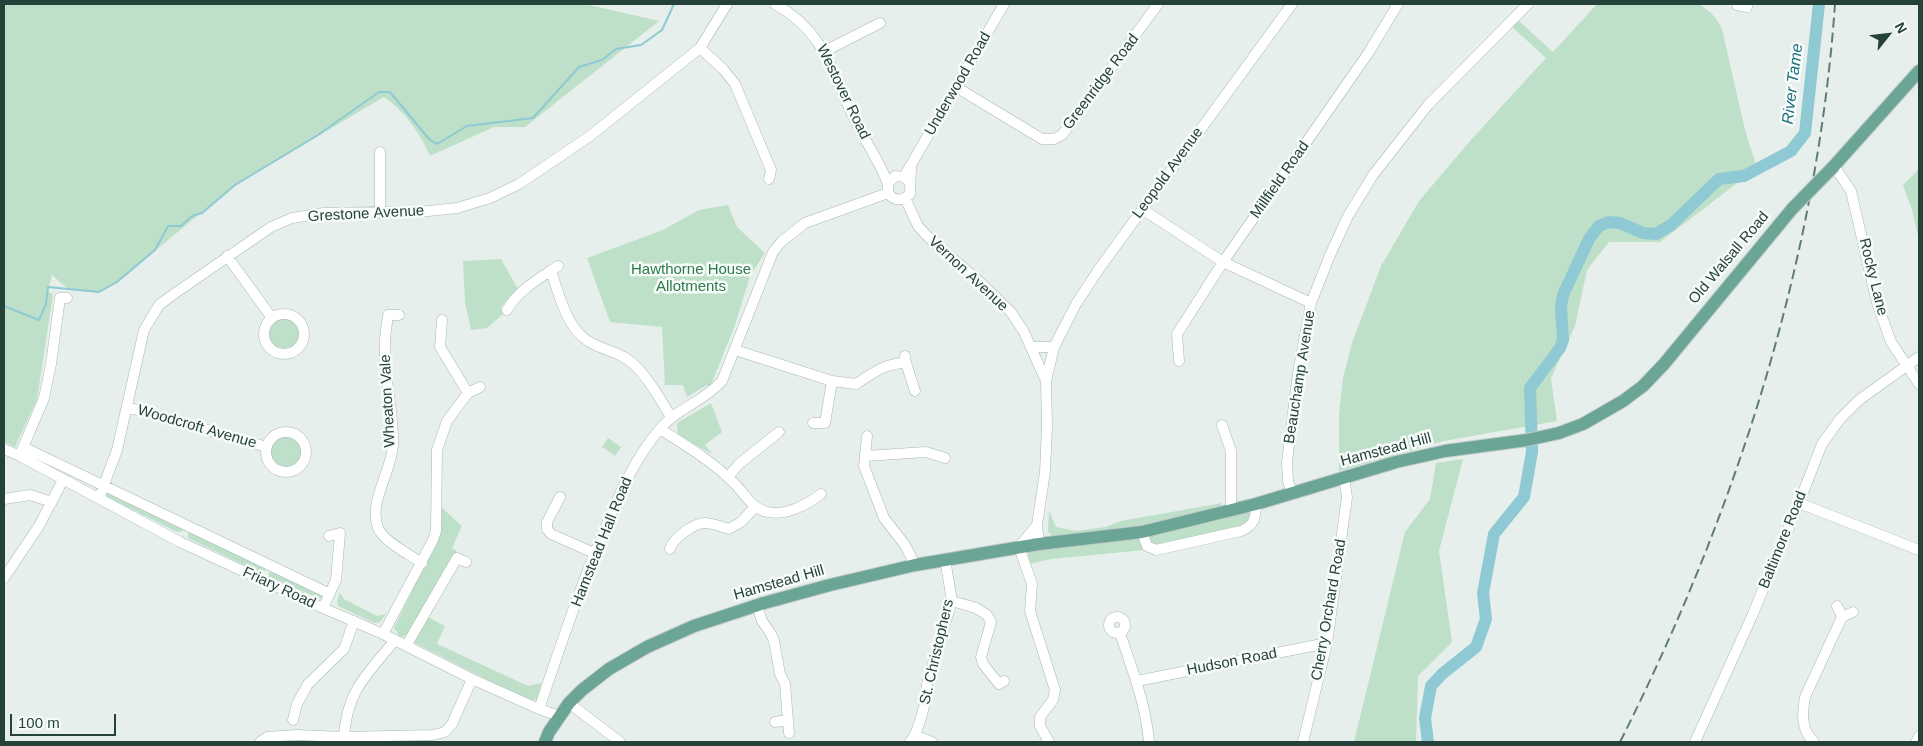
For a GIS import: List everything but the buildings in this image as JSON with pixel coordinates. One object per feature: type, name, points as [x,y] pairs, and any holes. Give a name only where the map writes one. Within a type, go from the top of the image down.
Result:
[{"type":"main road","name":"Old Walsall Road","points":[[1527,440],[1577,427],[1592,420],[1643,386],[1664,364],[1792,209],[1834,166],[1919,71]]},
{"type":"main road","name":"Hamstead Hill","points":[[545,742],[549,732],[569,703],[609,669],[647,647],[694,626],[756,605],[830,585],[945,559],[1040,544],[1142,532],[1256,504],[1396,462],[1445,451],[1527,440]]},
{"type":"street","name":"Grestone Avenue","points":[[99,498],[117,450],[144,330],[151,316],[171,296],[271,227],[292,218],[324,214],[428,211],[457,208],[490,198],[519,184],[590,136],[700,48],[727,4]]},
{"type":"street","name":"Westover Road","points":[[775,4],[804,24],[825,51],[857,125],[882,167],[888,189]]},
{"type":"street","name":"Underwood Road","points":[[904,178],[1004,4]]},
{"type":"street","name":"Greenridge Road","points":[[956,87],[1042,139],[1054,140],[1062,135],[1158,4]]},
{"type":"street","name":"Leopold Avenue","points":[[1046,381],[1054,348],[1076,304],[1094,276],[1292,4]]},
{"type":"street","name":"Millfield Road","points":[[1179,360],[1177,334],[1223,262],[1369,52],[1398,4]]},
{"type":"street","name":"Beauchamp Avenue","points":[[1292,493],[1288,481],[1287,462],[1298,373],[1311,304],[1348,216],[1373,175],[1428,105],[1528,4]]},
{"type":"street","points":[[825,51],[880,23]]},
{"type":"street","points":[[700,48],[724,69],[734,84],[771,170],[769,179]]},
{"type":"street","points":[[380,152],[380,213]]},
{"type":"street","name":"Rocky Lane","points":[[1834,166],[1851,191],[1877,303],[1891,342],[1919,384]]},
{"type":"street","name":"Westover Road","points":[[882,167],[904,178]]},
{"type":"street","points":[[904,178],[911,190],[905,198],[895,199],[888,189],[891,179],[904,178]]},
{"type":"street","name":"Hamstead Hall Road","points":[[539,709],[594,553],[626,479],[645,448],[671,417],[705,397],[722,382],[773,252],[781,242],[805,223],[888,189]]},
{"type":"street","name":"Vernon Avenue","points":[[905,198],[918,226],[928,237],[1011,312],[1031,347],[1046,381],[1047,426],[1045,463],[1037,525],[1040,544]]},
{"type":"street","points":[[1142,209],[1223,262],[1311,304]]},
{"type":"street","points":[[228,256],[272,318]]},
{"type":"street","points":[[506,310],[511,302],[520,294],[554,269],[563,305],[578,332],[587,341],[627,359],[648,383],[671,417]]},
{"type":"street","points":[[22,451],[44,398],[51,364],[60,298],[67,298]]},
{"type":"street","points":[[289,314],[301,323],[304,338],[296,351],[282,355],[272,351],[266,344],[264,334],[266,324],[272,318],[278,315],[289,314]]},
{"type":"street","name":"Wheaton Vale","points":[[399,315],[388,315],[385,342],[393,444],[390,467],[374,514],[378,530],[384,537],[422,563]]},
{"type":"street","points":[[442,320],[440,347],[468,393]]},
{"type":"street","points":[[1031,347],[1054,348]]},
{"type":"street","points":[[735,350],[832,381],[856,384],[876,370],[906,360],[915,391]]},
{"type":"street","name":"Baltimore Road","points":[[1695,742],[1752,616],[1822,444],[1840,419],[1864,395],[1919,357]]},
{"type":"street","points":[[812,423],[825,424],[832,381]]},
{"type":"street","points":[[383,634],[430,548],[436,531],[437,450],[447,421],[468,393],[474,388],[480,387]]},
{"type":"street","name":"Woodcroft Avenue","points":[[127,406],[266,447]]},
{"type":"street","points":[[1222,425],[1231,451],[1231,510]]},
{"type":"street","points":[[660,429],[709,461],[744,492],[755,508],[766,512],[779,513],[811,502],[821,494]]},
{"type":"street","name":"Woodcroft Avenue","points":[[290,432],[303,440],[307,450],[306,460],[295,471],[280,472],[268,462],[266,447],[276,435],[290,432]]},
{"type":"street","points":[[728,477],[739,464],[774,434]]},
{"type":"street","points":[[867,436],[864,466],[884,518],[905,545],[915,565]]},
{"type":"street","name":"Friary Road","points":[[4,449],[22,451],[103,485],[330,594]]},
{"type":"street","name":"Friary Road","points":[[22,451],[63,480],[180,542],[383,634],[472,679],[559,716]]},
{"type":"street","points":[[865,456],[926,452],[945,458]]},
{"type":"street","name":"Cherry Orchard Road","points":[[1303,742],[1327,643],[1347,497],[1344,477]]},
{"type":"street","points":[[4,578],[39,526],[63,480]]},
{"type":"street","points":[[4,499],[30,495],[52,502]]},
{"type":"street","points":[[560,497],[547,522],[547,529],[551,534],[594,553]]},
{"type":"street","points":[[811,502],[818,511]]},
{"type":"street","points":[[1799,503],[1919,550]]},
{"type":"street","points":[[1142,532],[1147,546],[1156,550],[1241,531],[1249,528],[1254,522],[1256,504]]},
{"type":"street","points":[[670,549],[676,538],[702,523],[710,523],[729,529],[741,522],[755,508]]},
{"type":"street","points":[[1037,525],[1019,547],[1032,584],[1030,611],[1055,690],[1053,700],[1040,717],[1040,726],[1049,742]]},
{"type":"street","points":[[323,608],[336,580],[340,533],[329,536]]},
{"type":"street","points":[[406,646],[457,558],[466,562]]},
{"type":"street","name":"St. Christophers","points":[[913,739],[925,703],[927,684],[952,601],[945,559]]},
{"type":"street","points":[[952,601],[976,608],[987,615],[990,622],[981,657],[983,664],[999,684],[1004,681]]},
{"type":"street","points":[[756,605],[762,622],[771,634],[774,642],[780,674],[785,684],[789,733]]},
{"type":"street","points":[[1837,606],[1842,617]]},
{"type":"street","points":[[1814,742],[1807,733],[1803,722],[1802,711],[1805,697],[1842,617],[1854,612]]},
{"type":"street","points":[[293,720],[297,704],[308,684],[344,649],[354,621]]},
{"type":"street","points":[[1120,633],[1137,681],[1148,727],[1149,742]]},
{"type":"street","points":[[344,737],[346,716],[353,694],[369,670],[395,640]]},
{"type":"street","name":"Hudson Road","points":[[1137,681],[1327,643]]},
{"type":"street","points":[[260,742],[267,737],[296,735],[344,737],[433,736],[445,732],[452,724],[472,679]]},
{"type":"street","points":[[569,703],[620,742]]},
{"type":"street","points":[[774,722],[787,720]]},
{"type":"street","points":[[1916,742],[1919,736]]},
{"type":"street","points":[[913,739],[932,742]]},
{"type":"green space","points":[[4,4],[585,4],[659,21],[525,127],[494,127],[430,156],[411,123],[384,97],[235,185],[117,282],[99,292],[69,290],[52,275],[48,291],[53,295],[37,399],[15,447],[4,442]]},
{"type":"green space","points":[[1597,4],[1699,4],[1713,15],[1722,29],[1745,130],[1757,168],[1660,242],[1609,242],[1587,270],[1575,326],[1551,378],[1557,421],[1444,441],[1339,471],[1339,414],[1343,378],[1352,343],[1381,266],[1419,201],[1470,141],[1546,58],[1511,26],[1518,20],[1553,52]]},
{"type":"green space","points":[[1919,169],[1919,240],[1912,210],[1903,185]]},
{"type":"green space","name":"Hawthorne House Allotments","points":[[728,205],[737,227],[765,253],[750,276],[735,325],[711,385],[705,386],[687,397],[683,385],[665,385],[662,327],[610,322],[587,258],[663,230],[699,210]]},
{"type":"green space","points":[[501,259],[518,289],[511,294],[501,307],[503,314],[487,328],[471,330],[465,303],[463,261]]},
{"type":"green space","points":[[284,318],[296,322],[300,334],[296,346],[284,350],[272,346],[268,334],[272,322]]},
{"type":"green space","points":[[711,403],[722,432],[705,445],[712,454],[678,436],[677,423]]},
{"type":"green space","points":[[287,436],[293,437],[298,441],[302,446],[302,458],[298,463],[293,467],[287,468],[281,467],[276,463],[272,458],[271,452],[272,446],[276,441],[281,437]]},
{"type":"green space","points":[[608,438],[621,447],[615,456],[602,447]]},
{"type":"green space","points":[[1463,459],[1439,551],[1452,642],[1418,676],[1416,742],[1354,742],[1405,532],[1430,499],[1436,463]]},
{"type":"green space","points":[[106,491],[184,528],[183,531],[177,532],[107,497]]},
{"type":"green space","points":[[1222,503],[1217,509],[1132,529],[1052,536],[1048,531],[1049,511],[1056,527],[1076,531],[1105,527],[1121,521]]},
{"type":"green space","points":[[440,506],[462,526],[452,548],[457,551],[407,635],[400,637],[394,628],[427,560]]},
{"type":"green space","points":[[1251,509],[1249,526],[1157,547],[1151,544],[1147,533]]},
{"type":"green space","points":[[191,530],[266,569],[263,572],[259,572],[188,538],[188,533]]},
{"type":"green space","points":[[1139,537],[1145,550],[1051,559],[1029,564],[1028,554],[1032,550]]},
{"type":"green space","points":[[272,571],[324,594],[323,598],[321,599],[269,577],[269,573]]},
{"type":"green space","points":[[340,593],[344,599],[377,616],[386,614],[380,622],[374,623],[338,606],[337,601]]},
{"type":"green space","points":[[428,617],[445,626],[437,644],[528,686],[541,683],[538,699],[529,701],[415,643],[414,640]]},
{"type":"waterway","points":[[4,306],[39,320],[46,304],[48,287],[99,292],[117,282],[155,250],[168,226],[181,226],[192,216],[202,213],[235,185],[318,135],[379,92],[390,92],[429,139],[437,144],[467,126],[533,118],[579,67],[602,60],[616,49],[641,45],[662,30],[674,4]]},
{"type":"waterway","name":"River Tame","points":[[1428,742],[1425,718],[1431,686],[1442,674],[1476,647],[1486,619],[1483,593],[1494,534],[1524,497],[1532,452],[1530,388],[1560,348],[1563,340],[1561,307],[1563,295],[1589,239],[1599,226],[1609,222],[1620,223],[1643,233],[1656,234],[1671,225],[1719,179],[1744,176],[1791,151],[1805,133],[1819,4]]},
{"type":"railway","points":[[1620,742],[1662,655],[1700,566],[1734,475],[1764,383],[1790,290],[1810,195],[1825,100],[1835,4]]}]
